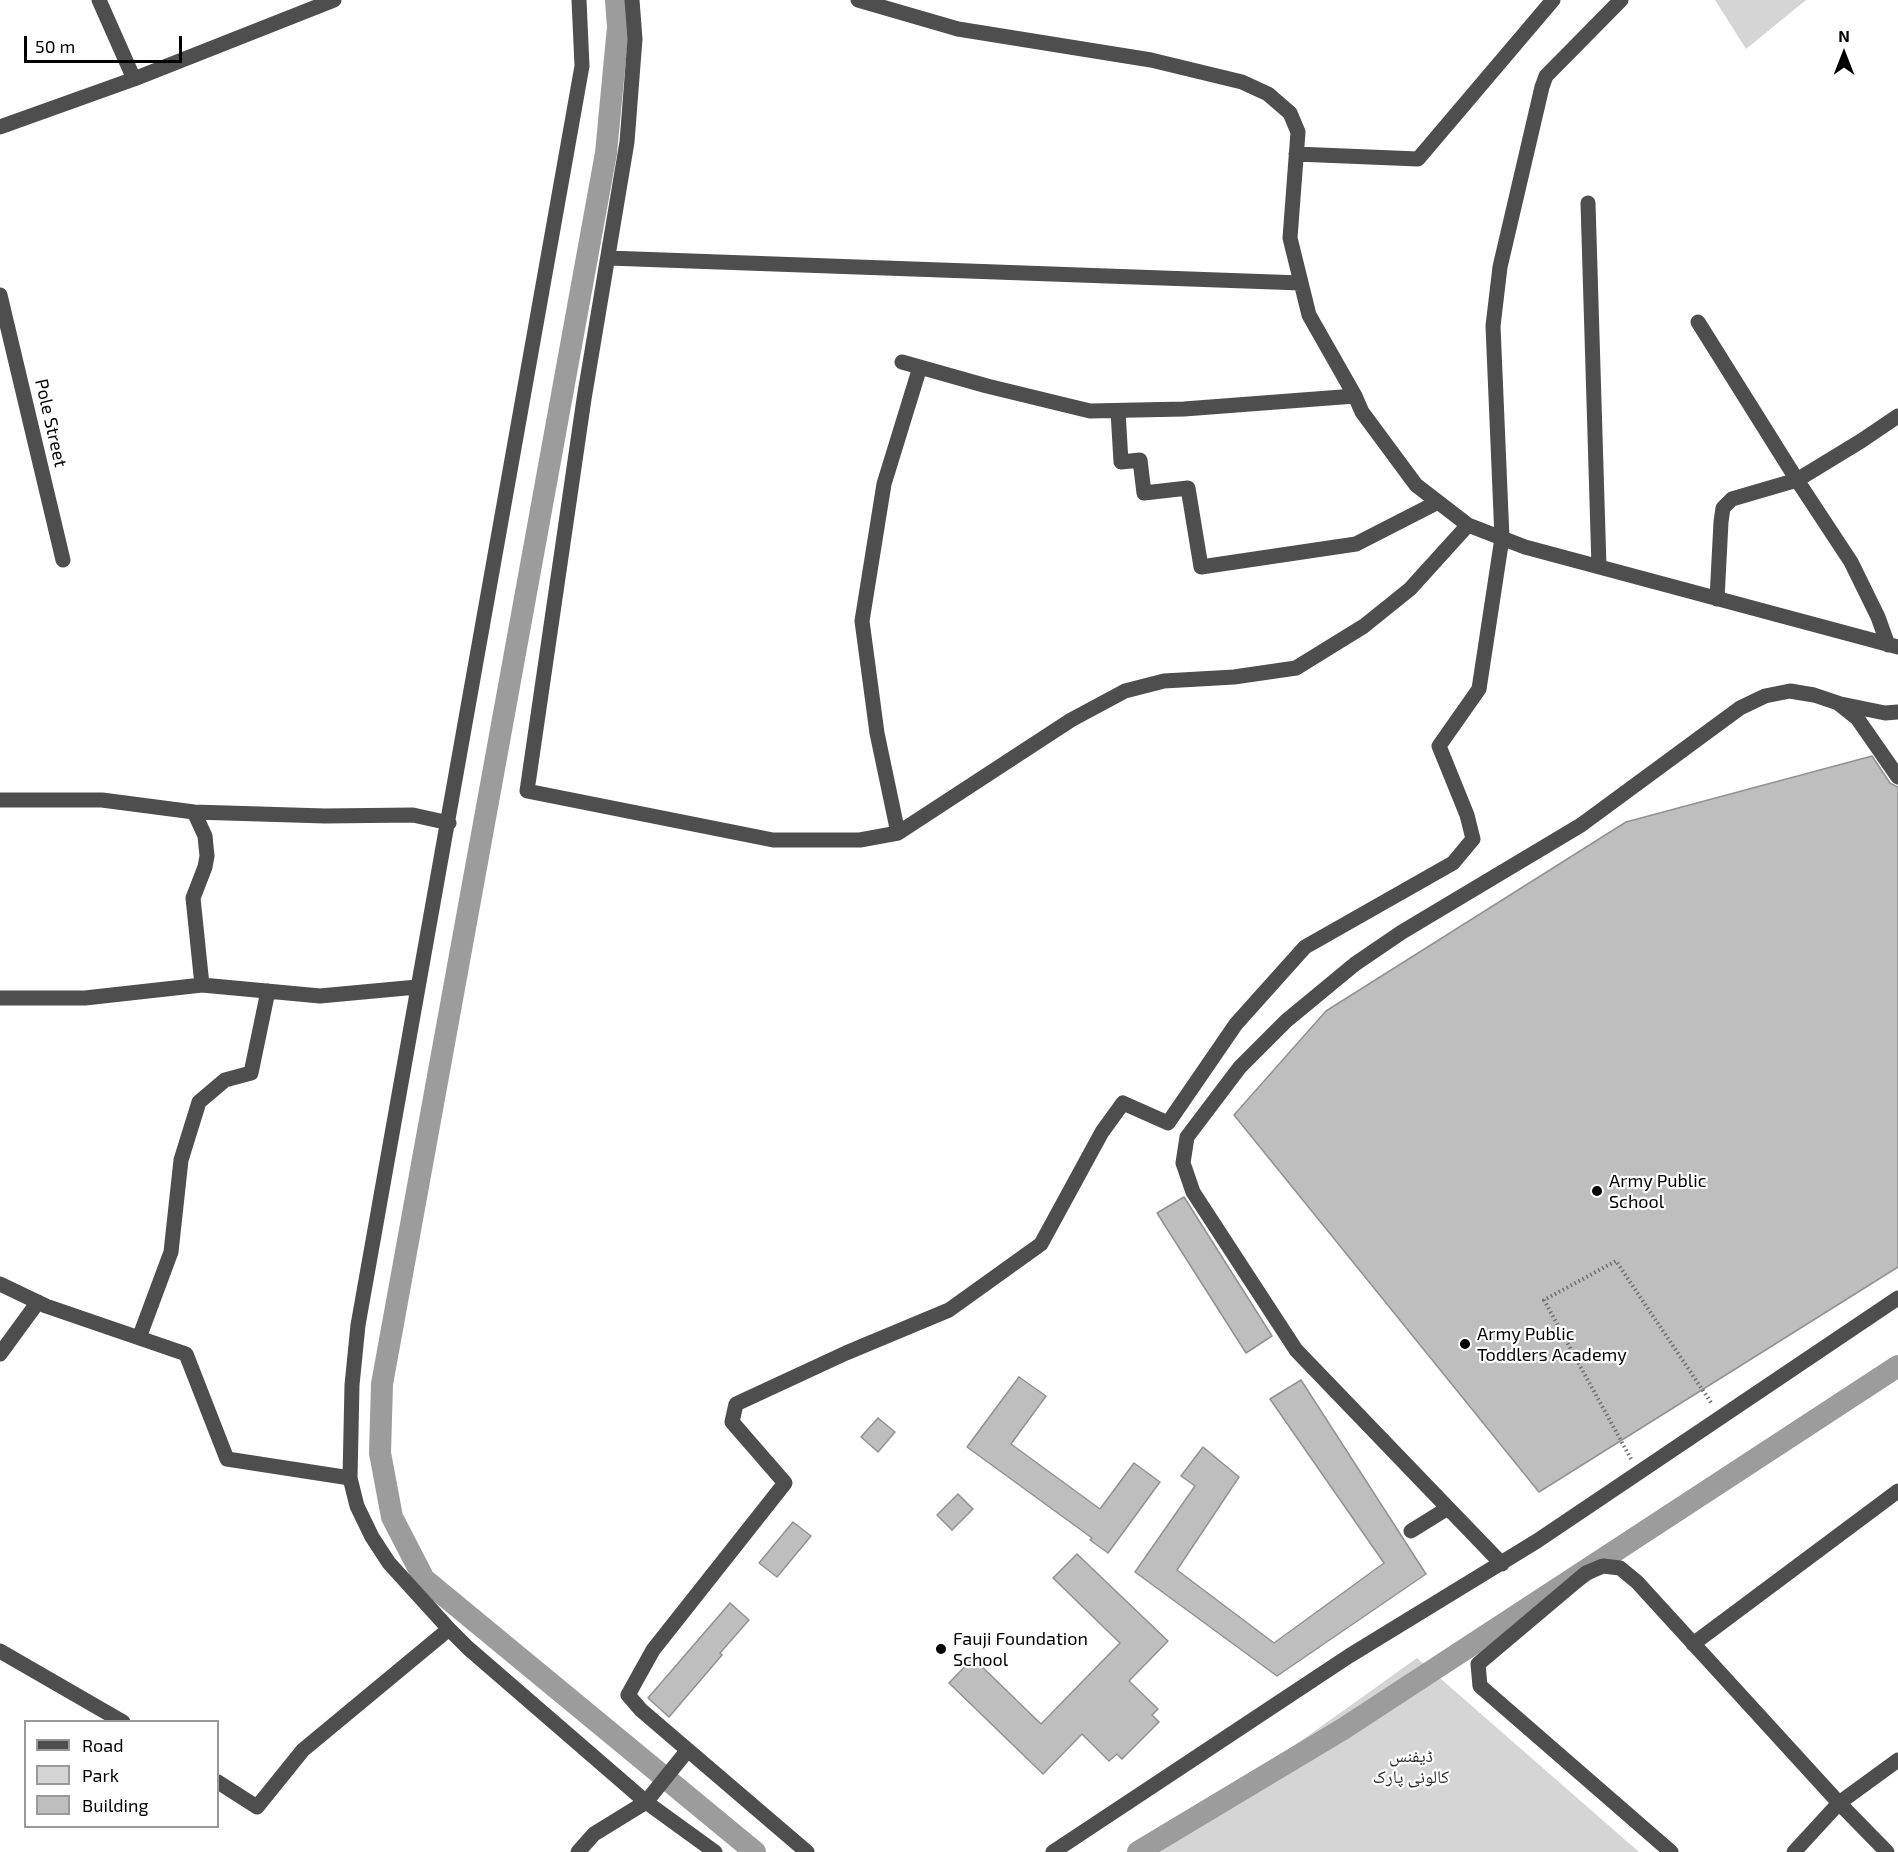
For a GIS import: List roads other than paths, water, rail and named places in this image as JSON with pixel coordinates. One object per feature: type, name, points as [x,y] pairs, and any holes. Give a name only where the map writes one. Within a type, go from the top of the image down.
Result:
[{"type":"street","points":[[99,0],[134,79]]},
{"type":"street","points":[[0,127],[134,79],[334,0]]},
{"type":"street","points":[[579,0],[582,66],[358,1325],[352,1385],[350,1479],[357,1506],[372,1537],[390,1563],[449,1629],[646,1802],[715,1852]]},
{"type":"street","points":[[632,0],[635,39],[627,142],[584,399],[527,791],[773,840],[860,840],[898,833],[1071,720],[1125,691],[1164,681],[1234,677],[1296,668],[1364,626],[1410,589],[1468,525]]},
{"type":"street","points":[[858,0],[958,29],[1151,60],[1242,82],[1268,94],[1290,113],[1298,132],[1290,238],[1309,315],[1362,412],[1416,485],[1468,525],[1525,547],[1893,646]]},
{"type":"street","points":[[1296,154],[1418,159],[1553,0]]},
{"type":"street","points":[[807,1852],[684,1756],[628,1695],[653,1650],[784,1483],[732,1422],[735,1404],[846,1353],[949,1310],[1041,1244],[1102,1132],[1123,1103],[1168,1123],[1236,1024],[1305,947],[1453,863],[1473,839],[1467,816],[1439,746],[1479,689],[1502,538],[1492,327],[1500,267],[1546,76],[1621,0]]},
{"type":"street","points":[[1588,203],[1599,567]]},
{"type":"street","points":[[608,258],[1301,283]]},
{"type":"street","name":"Pole Street","points":[[0,295],[63,560]]},
{"type":"street","points":[[1698,322],[1851,562],[1893,646]]},
{"type":"street","points":[[902,362],[1090,411],[1184,409],[1355,396]]},
{"type":"street","points":[[898,833],[877,733],[862,621],[884,484],[920,367]]},
{"type":"street","points":[[1118,411],[1121,462],[1140,460],[1144,493],[1188,488],[1201,567],[1356,544],[1438,502]]},
{"type":"street","points":[[1718,599],[1723,508],[1732,499],[1797,480],[1862,441],[1898,416]]},
{"type":"street","points":[[1502,1564],[1296,1350],[1193,1192],[1183,1163],[1187,1137],[1239,1067],[1286,1021],[1355,964],[1402,932],[1581,825],[1740,708],[1765,696],[1790,691],[1885,713],[1898,711]]},
{"type":"street","points":[[1838,703],[1857,718],[1898,777]]},
{"type":"street","points":[[0,801],[102,800],[194,812],[326,816],[413,815],[449,823]]},
{"type":"street","points":[[194,812],[205,836],[207,855],[205,867],[193,898],[202,985]]},
{"type":"street","points":[[0,998],[85,998],[202,985],[320,996],[417,987]]},
{"type":"street","points":[[139,1338],[171,1252],[181,1160],[199,1102],[225,1080],[251,1073],[268,991]]},
{"type":"street","points":[[0,1284],[38,1302],[186,1354],[227,1459],[350,1479]]},
{"type":"street","points":[[1053,1852],[1349,1656],[1502,1564],[1898,1298]]},
{"type":"street","points":[[0,1354],[38,1302]]},
{"type":"street","points":[[1693,1644],[1898,1491]]},
{"type":"street","points":[[1410,1531],[1448,1508]]},
{"type":"street","points":[[1671,1852],[1480,1686],[1478,1664],[1586,1573],[1603,1566],[1620,1568],[1637,1582],[1839,1803],[1887,1852]]},
{"type":"street","points":[[219,1783],[257,1807],[303,1750],[449,1629]]},
{"type":"street","points":[[0,1651],[120,1720]]},
{"type":"street","points":[[578,1852],[594,1834],[646,1802],[684,1756]]},
{"type":"street","points":[[1794,1852],[1839,1803],[1898,1760]]},
{"type":"waterway","points":[[616,0],[618,27],[606,153],[382,1384],[380,1453],[392,1517],[424,1579],[755,1852]]},
{"type":"waterway","points":[[1138,1852],[1343,1729],[1898,1366]]},
{"type":"place","name":"Army Public School","points":[[1597,1191]]},
{"type":"place","name":"Army Public Toddlers Academy","points":[[1465,1344]]},
{"type":"place","name":"Fauji Foundation School","points":[[941,1649]]},
{"type":"park label","name":"ڈیفنس کالونی پارک","points":[[1411,1766]]}]
